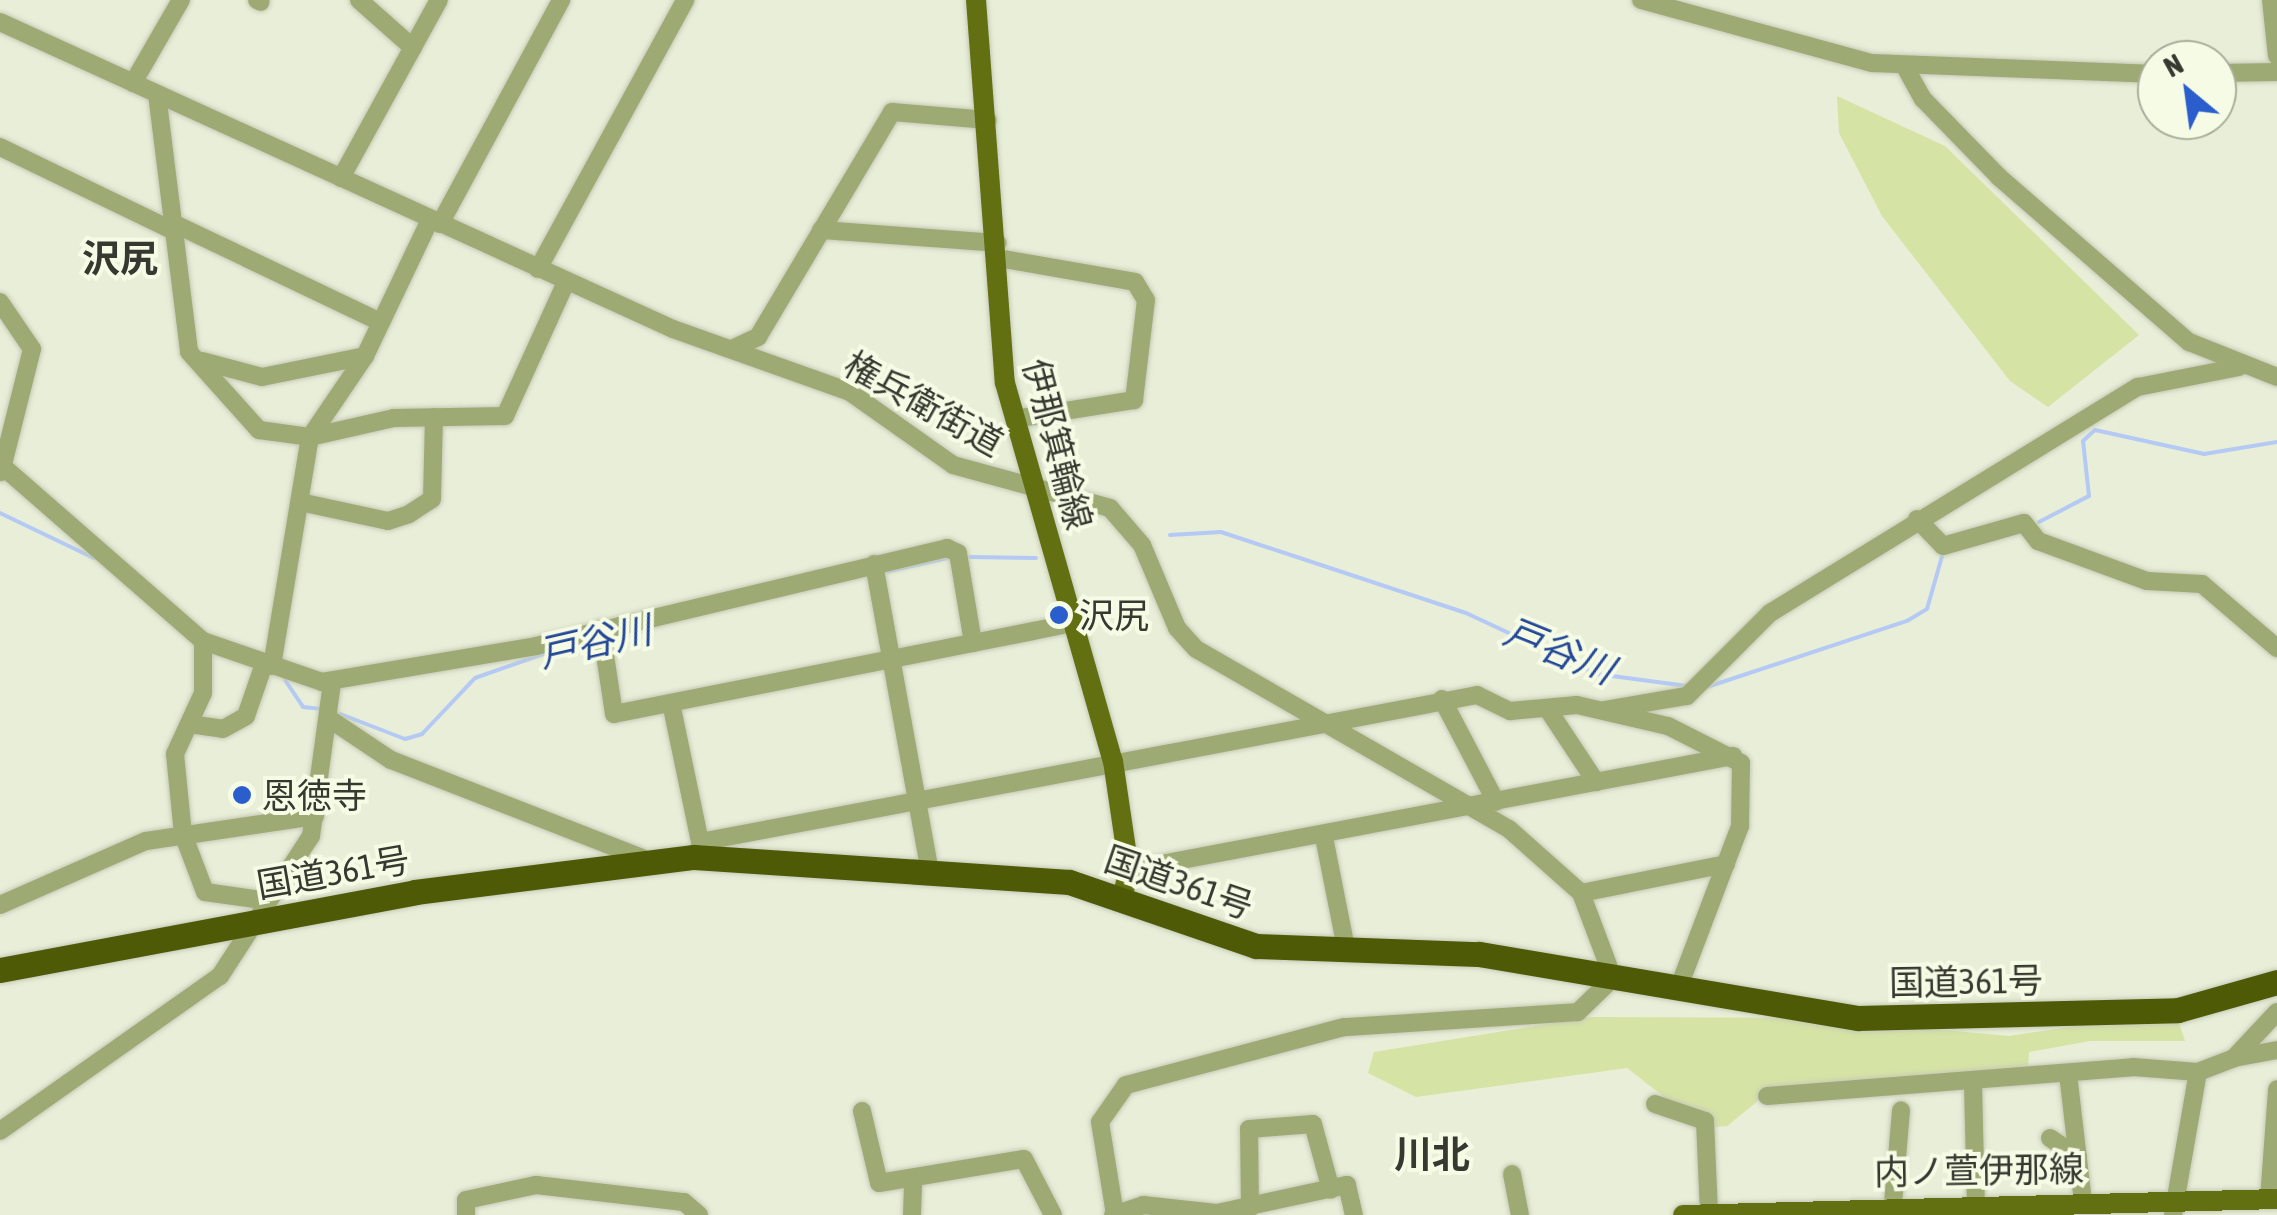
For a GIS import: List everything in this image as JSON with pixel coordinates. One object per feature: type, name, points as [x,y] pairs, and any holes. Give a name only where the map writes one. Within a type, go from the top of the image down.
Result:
[{"type":"highway","name":"国道361号","points":[[0,970],[250,923],[698,849],[930,871],[1126,882],[1220,939],[1478,954],[1678,989],[1898,1018],[2178,1010],[2277,982]]},
{"type":"main road","name":"伊那箕輪線","points":[[976,0],[1014,420],[1112,761],[1126,882]]},
{"type":"main road","name":"内ノ萱伊那線","points":[[1683,1215],[1893,1204],[2083,1201],[2172,1207],[2273,1199]]},
{"type":"street","points":[[133,82],[182,0]]},
{"type":"street","points":[[359,0],[414,48]]},
{"type":"street","points":[[341,178],[439,0]]},
{"type":"street","points":[[190,724],[223,729],[246,716],[268,665],[310,437],[364,356],[561,0]]},
{"type":"street","points":[[538,270],[685,0]]},
{"type":"street","points":[[1640,0],[1755,38],[1904,65],[2137,73]]},
{"type":"street","points":[[2271,0],[2277,56]]},
{"type":"street","name":"権兵衛街道","points":[[0,22],[538,270],[732,350],[850,392],[954,465],[1122,517],[1196,649],[1539,851],[1581,893],[1613,978]]},
{"type":"street","points":[[1904,65],[1923,98],[2000,177],[2189,342],[2238,367],[2277,377]]},
{"type":"street","points":[[2237,73],[2277,72]]},
{"type":"street","points":[[157,94],[174,227],[197,359],[259,430],[310,437],[434,417],[505,416],[566,282]]},
{"type":"street","points":[[732,350],[758,336],[892,112],[988,120]]},
{"type":"street","points":[[0,147],[382,322]]},
{"type":"street","points":[[822,230],[998,251],[1135,282],[1146,300],[1134,400],[1014,420]]},
{"type":"street","points":[[0,302],[32,349],[2,467],[202,641],[268,665],[332,682],[602,635],[958,553],[973,643]]},
{"type":"street","points":[[197,359],[262,377],[364,356]]},
{"type":"street","points":[[671,703],[698,849],[1112,761],[1328,724],[1442,699],[1477,695],[1510,710],[1603,710],[1695,688],[1738,636],[1916,519],[2138,387],[2238,367]]},
{"type":"street","points":[[300,502],[388,521],[409,514],[432,499],[434,417]]},
{"type":"street","points":[[1916,519],[1943,546],[2024,523],[2038,541],[2148,581],[2202,584],[2277,648]]},
{"type":"street","points":[[875,570],[930,871]]},
{"type":"street","points":[[602,635],[614,714],[1073,624]]},
{"type":"street","points":[[202,641],[205,682],[174,754],[183,834],[205,892],[262,900]]},
{"type":"street","points":[[0,1131],[220,976],[262,900],[311,836],[332,714],[332,682]]},
{"type":"street","points":[[1442,699],[1496,802]]},
{"type":"street","points":[[1547,708],[1596,782]]},
{"type":"street","points":[[1603,710],[1735,756]]},
{"type":"street","points":[[332,714],[391,760],[643,858]]},
{"type":"street","points":[[1126,882],[1469,807],[1735,756]]},
{"type":"street","points":[[1678,989],[1726,864],[1742,808],[1735,756]]},
{"type":"street","points":[[0,904],[112,852],[183,834],[314,816]]},
{"type":"street","points":[[1324,837],[1346,948]]},
{"type":"street","points":[[1581,893],[1726,864]]},
{"type":"street","points":[[1354,1215],[1347,1186],[1250,1208],[1142,1205],[1114,1215],[1100,1122],[1136,1079],[1344,1027],[1578,1012],[1613,978]]},
{"type":"street","points":[[2234,1058],[2277,1012]]},
{"type":"street","points":[[1767,1096],[1973,1085],[2068,1074],[2198,1072],[2234,1058],[2277,1050]]},
{"type":"street","points":[[2172,1207],[2198,1072]]},
{"type":"street","points":[[2068,1074],[2083,1201]]},
{"type":"street","points":[[1973,1085],[1976,1204]]},
{"type":"street","points":[[2273,1199],[2277,1088]]},
{"type":"street","points":[[1655,1104],[1705,1121],[1709,1214]]},
{"type":"street","points":[[1893,1204],[1902,1110]]},
{"type":"street","points":[[862,1112],[874,1177],[913,1181],[1024,1159],[1053,1215]]},
{"type":"street","points":[[1250,1208],[1249,1128],[1313,1124],[1331,1190]]},
{"type":"street","points":[[2050,1138],[2078,1158]]},
{"type":"street","points":[[1512,1174],[1520,1215]]},
{"type":"street","points":[[912,1215],[913,1181]]},
{"type":"street","points":[[466,1215],[466,1200],[536,1185],[684,1202],[699,1215]]},
{"type":"green space","points":[[1837,96],[1945,146],[2139,335],[2048,407],[2010,381],[1882,216],[1839,133]]},
{"type":"green space","points":[[1591,1017],[1815,1018],[2009,1036],[2131,1018],[2178,1020],[2185,1041],[2090,1041],[2029,1052],[2028,1073],[1759,1100],[1727,1126],[1704,1128],[1627,1068],[1416,1097],[1368,1073],[1374,1052]]},
{"type":"waterway","name":"戸谷川","points":[[2039,522],[2089,496],[2083,441],[2095,430],[2204,454],[2277,442]]},
{"type":"waterway","name":"戸谷川","points":[[0,513],[94,558]]},
{"type":"waterway","name":"戸谷川","points":[[1170,535],[1221,532],[1466,613],[1597,674],[1687,686]]},
{"type":"waterway","name":"戸谷川","points":[[1701,689],[1907,621],[1927,609],[1943,553]]},
{"type":"waterway","name":"戸谷川","points":[[970,557],[1036,558]]},
{"type":"waterway","name":"戸谷川","points":[[880,573],[947,558]]},
{"type":"waterway","name":"戸谷川","points":[[335,712],[405,739],[422,734],[475,678],[555,650]]},
{"type":"waterway","name":"戸谷川","points":[[285,680],[303,707],[321,709]]},
{"type":"place","name":"沢尻","points":[[1059,615]]},
{"type":"place","name":"恩徳寺","points":[[242,795]]},
{"type":"district","name":"沢尻","points":[[120,259]]},
{"type":"district","name":"川北","points":[[1432,1155]]}]
